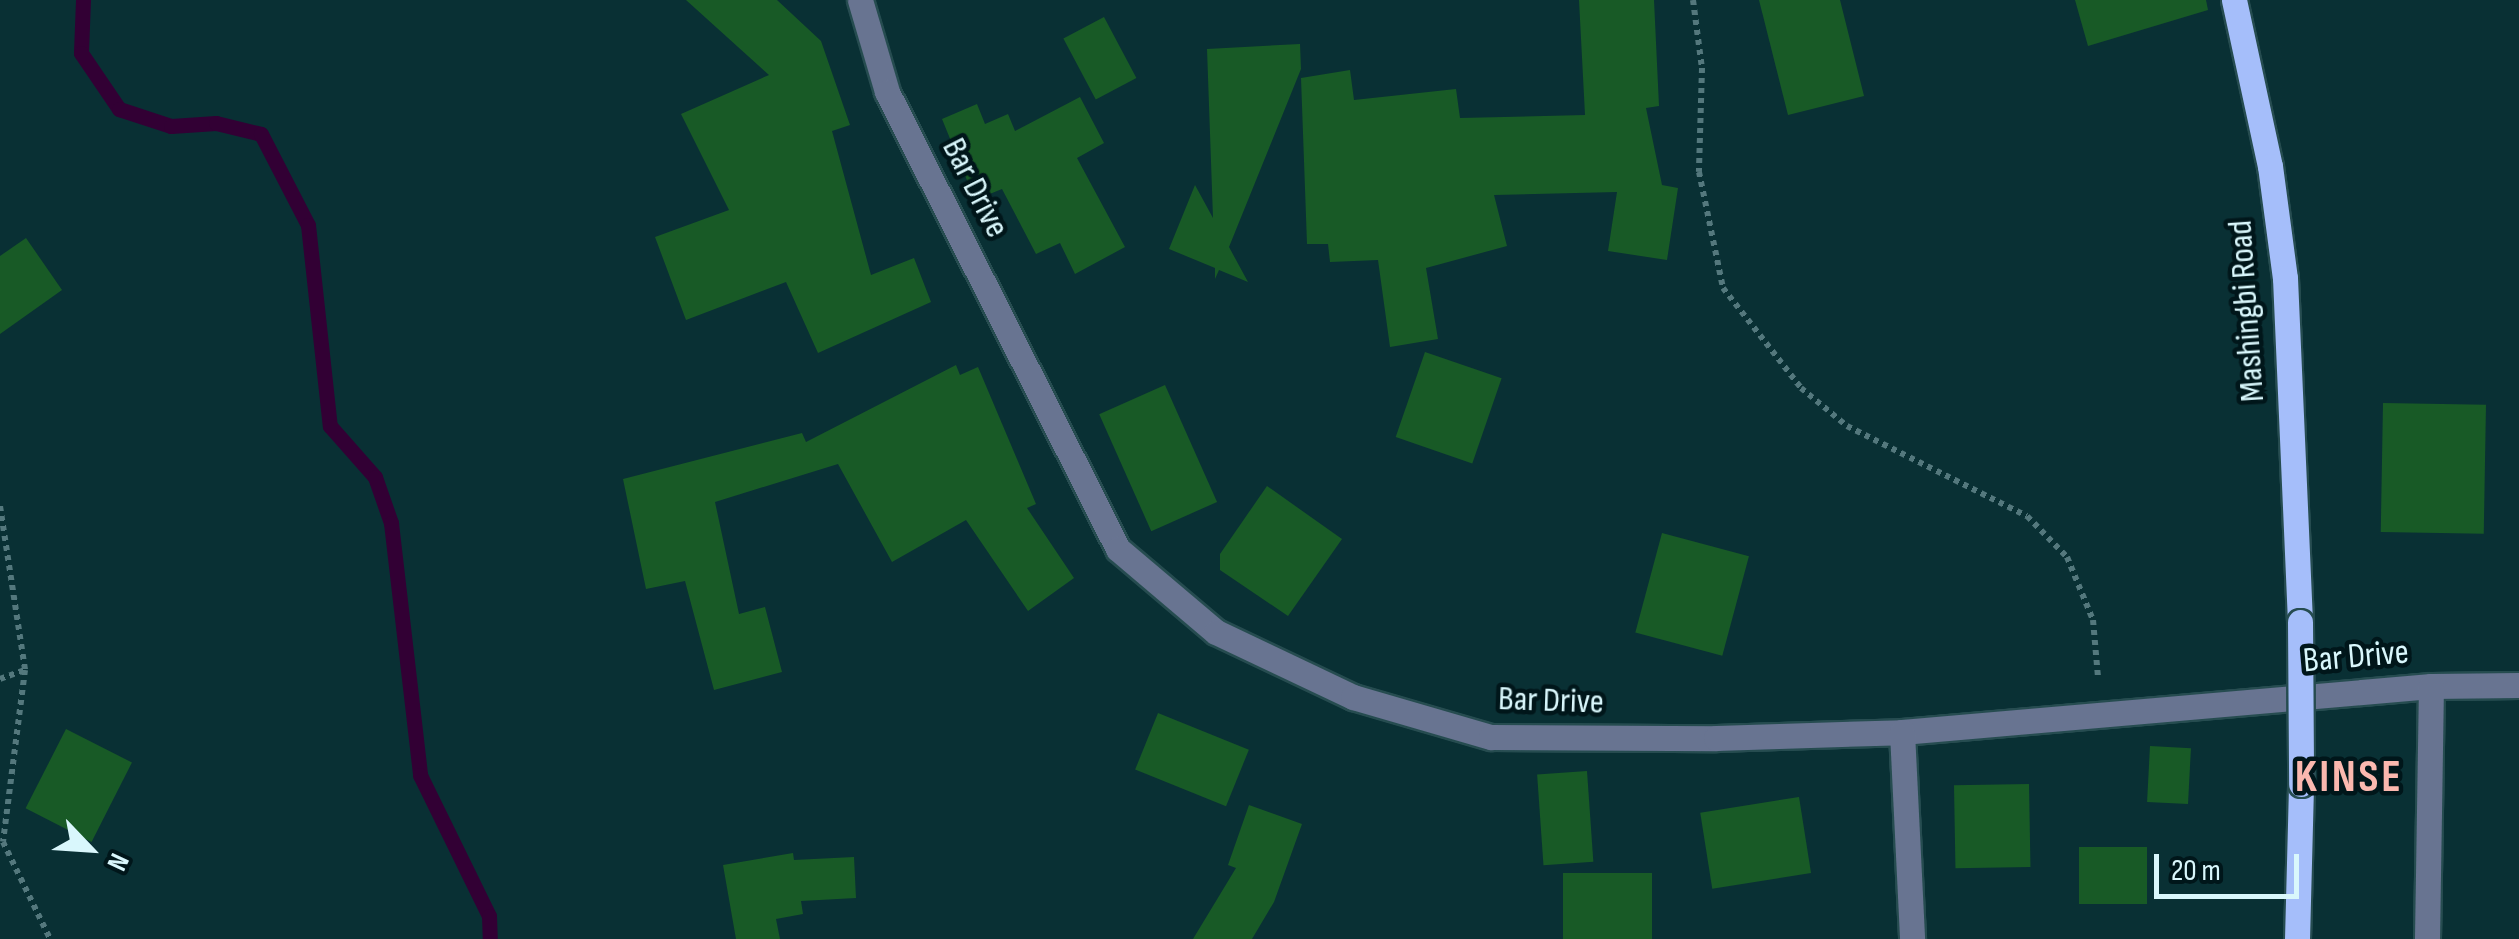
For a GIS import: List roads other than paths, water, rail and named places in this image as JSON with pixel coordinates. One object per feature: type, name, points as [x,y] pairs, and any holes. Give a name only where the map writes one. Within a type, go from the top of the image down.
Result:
[{"type":"main road","name":"Mashingbi Road","points":[[2234,0],[2260,111],[2285,278],[2300,622],[2298,939]]},
{"type":"street","name":"Bar Drive","points":[[860,0],[887,92],[1118,549],[1216,632],[1352,697],[1491,737],[1902,732],[2431,686],[2519,685]]},
{"type":"street","points":[[2426,939],[2431,686]]},
{"type":"street","points":[[1902,732],[1912,939]]},
{"type":"waterway","points":[[83,0],[81,53],[119,109],[171,126],[216,123],[261,134],[308,225],[330,426],[375,477],[391,523],[420,775],[489,916],[490,939]]},
{"type":"district","name":"KINSE","points":[[2349,778]]}]
